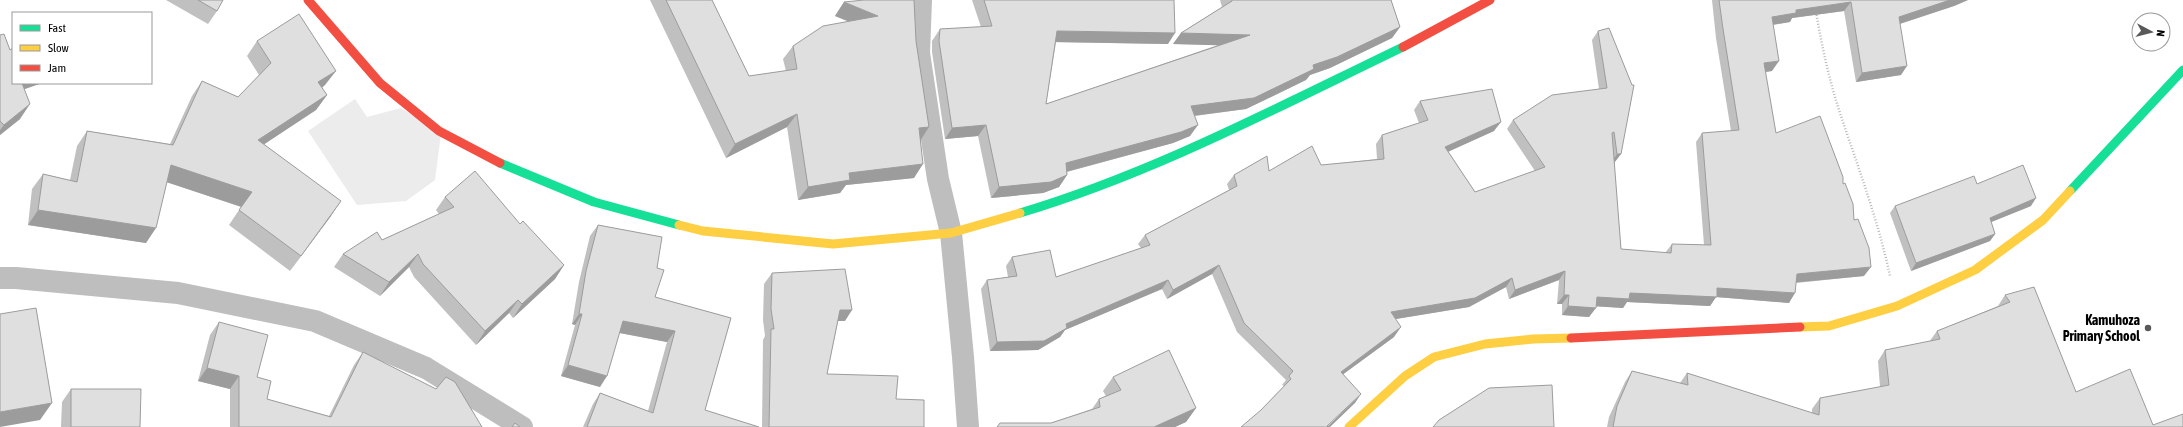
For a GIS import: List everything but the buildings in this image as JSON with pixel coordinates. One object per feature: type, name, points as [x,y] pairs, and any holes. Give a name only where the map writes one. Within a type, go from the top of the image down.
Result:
[{"type":"street","points":[[308,0],[380,83],[439,130],[500,163],[594,202],[703,231],[833,244],[951,233],[1046,204],[1192,149],[1417,40],[1490,0]]},
{"type":"street","points":[[921,0],[919,53],[938,179],[951,233],[963,356],[968,427]]},
{"type":"street","points":[[1349,427],[1405,376],[1434,357],[1485,344],[1533,339],[1588,338],[1829,326],[1897,306],[1975,270],[2043,220],[2183,70]]},
{"type":"street","points":[[0,278],[16,278],[178,294],[315,321],[426,368],[522,427]]},
{"type":"path","points":[[1815,8],[1823,53],[1840,113],[1862,175],[1884,247],[1897,306]]},
{"type":"shaded area","points":[[355,99],[367,117],[401,108],[441,134],[435,180],[406,201],[357,205],[308,131]]},
{"type":"traffic: fast","points":[[1020,213],[1070,197],[1167,159],[1215,138],[1403,47]]},
{"type":"traffic: fast","points":[[2070,191],[2183,70]]},
{"type":"traffic: fast","points":[[500,163],[594,202],[679,225]]},
{"type":"traffic: slow","points":[[1800,327],[1829,326],[1897,306],[1975,270],[2043,220],[2070,191]]},
{"type":"traffic: slow","points":[[679,225],[703,231],[833,244],[951,233],[1020,213]]},
{"type":"traffic: slow","points":[[1349,427],[1405,376],[1434,357],[1485,344],[1533,339],[1571,338]]},
{"type":"traffic: jam","points":[[308,0],[380,83],[439,131],[500,163]]},
{"type":"traffic: jam","points":[[1403,47],[1490,0]]},
{"type":"traffic: jam","points":[[1571,338],[1800,327]]},
{"type":"place","name":"Kamuhoza Primary School","points":[[2148,328]]}]
